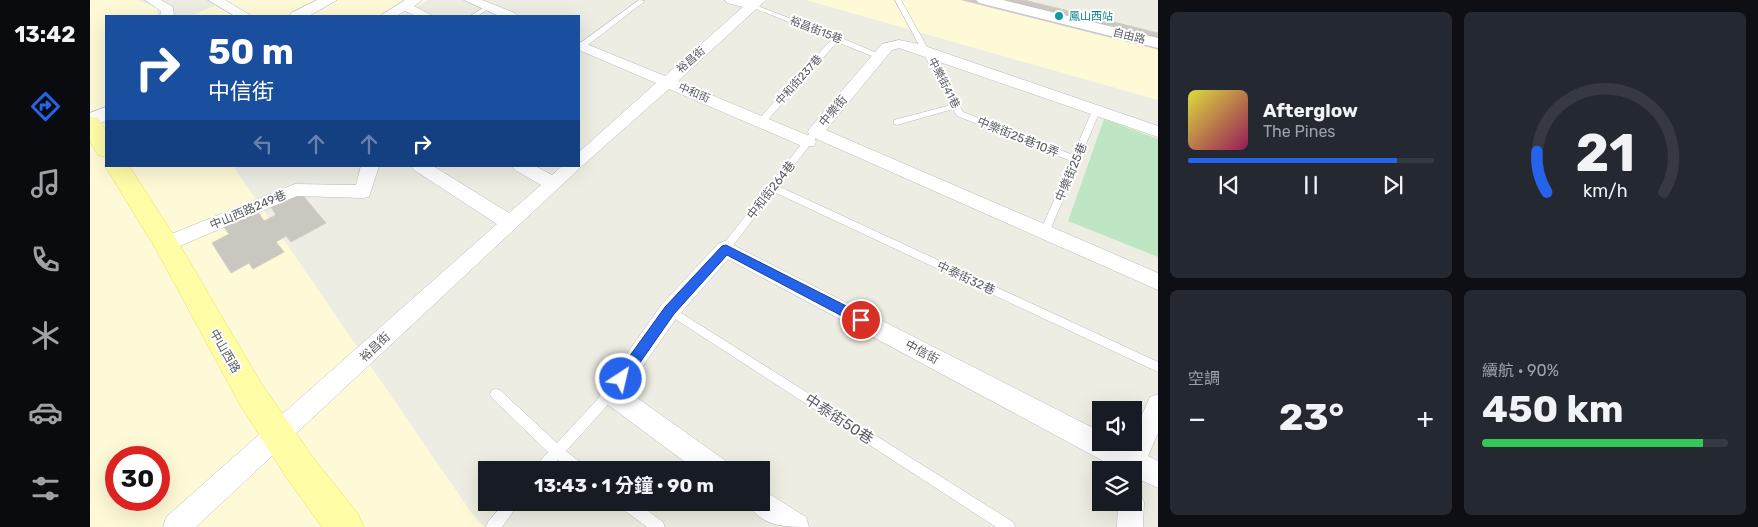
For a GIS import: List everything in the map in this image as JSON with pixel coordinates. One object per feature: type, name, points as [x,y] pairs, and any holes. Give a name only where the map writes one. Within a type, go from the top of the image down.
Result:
[{"type":"main road","points":[[90,122],[105,147]]},
{"type":"main road","name":"中山西路","points":[[118,167],[166,244],[225,351],[278,435],[345,527]]},
{"type":"street","points":[[152,0],[168,10],[167,15]]},
{"type":"street","points":[[215,0],[243,15]]},
{"type":"street","points":[[299,15],[330,0]]},
{"type":"street","points":[[472,0],[508,15]]},
{"type":"street","points":[[732,0],[756,3]]},
{"type":"street","name":"自由路","points":[[984,0],[1158,43]]},
{"type":"street","points":[[389,15],[410,3],[425,15]]},
{"type":"street","name":"裕昌街","points":[[580,160],[756,3]]},
{"type":"street","name":"中樂街","points":[[1158,132],[928,52],[899,44],[886,47],[812,137],[1045,232],[1158,282]]},
{"type":"street","name":"中和街","points":[[580,46],[761,122],[812,137]]},
{"type":"street","points":[[90,122],[105,114]]},
{"type":"street","name":"中山西路249巷","points":[[166,244],[295,190],[363,192],[370,167]]},
{"type":"street","points":[[422,167],[510,222]]},
{"type":"street","points":[[523,167],[554,184]]},
{"type":"street","name":"裕昌街","points":[[176,527],[572,167]]},
{"type":"street","points":[[705,461],[611,393],[670,310],[726,249]]},
{"type":"street","name":"中信街","points":[[726,249],[1124,461]]},
{"type":"street","points":[[1135,461],[1158,405]]},
{"type":"street","name":"中信街","points":[[1142,469],[1158,475]]},
{"type":"street","points":[[770,508],[796,527]]},
{"type":"street","points":[[1130,527],[1131,511]]},
{"type":"lane","name":"中樂街41巷","points":[[898,0],[928,52],[960,114]]},
{"type":"lane","points":[[580,46],[642,1]]},
{"type":"lane","name":"裕昌街15巷","points":[[756,3],[880,56]]},
{"type":"lane","points":[[475,15],[488,7]]},
{"type":"lane","name":"中和街237巷","points":[[761,122],[837,38]]},
{"type":"lane","points":[[897,122],[956,106]]},
{"type":"lane","name":"中樂街25巷","points":[[1045,232],[1077,160],[1096,110]]},
{"type":"lane","name":"中樂街25巷10弄","points":[[960,114],[1077,160]]},
{"type":"lane","name":"中和街264巷","points":[[726,249],[731,239],[774,188],[812,137]]},
{"type":"lane","name":"中泰街32巷","points":[[774,188],[1158,368]]},
{"type":"lane","name":"中泰街50巷","points":[[670,310],[1008,527]]},
{"type":"lane","points":[[548,461],[611,393]]},
{"type":"lane","points":[[496,394],[556,451],[569,461]]},
{"type":"lane","points":[[499,525],[508,511]]},
{"type":"lane","points":[[637,511],[658,527]]},
{"type":"shaded area","points":[[90,0],[137,0],[157,8],[158,15],[105,15],[105,167],[234,167],[473,515],[485,527],[90,527]]},
{"type":"shaded area","points":[[227,0],[428,0],[401,15],[193,15]]},
{"type":"shaded area","points":[[806,0],[959,0],[1158,50],[1158,100]]},
{"type":"green space","points":[[1104,119],[1158,139],[1158,257],[1068,221]]},
{"type":"building","name":"鳳山西站","points":[[963,0],[1024,0],[1158,33],[1158,49]]},
{"type":"building","points":[[300,192],[326,223],[291,242],[286,236],[276,242],[284,252],[253,269],[249,263],[231,273],[212,243],[229,234],[223,226],[256,209],[264,221],[276,215],[271,207]]},
{"type":"place","name":"鳳山西站","points":[[1059,16]]},
{"type":"route","points":[[621,379],[670,310],[726,249],[861,320]]}]
